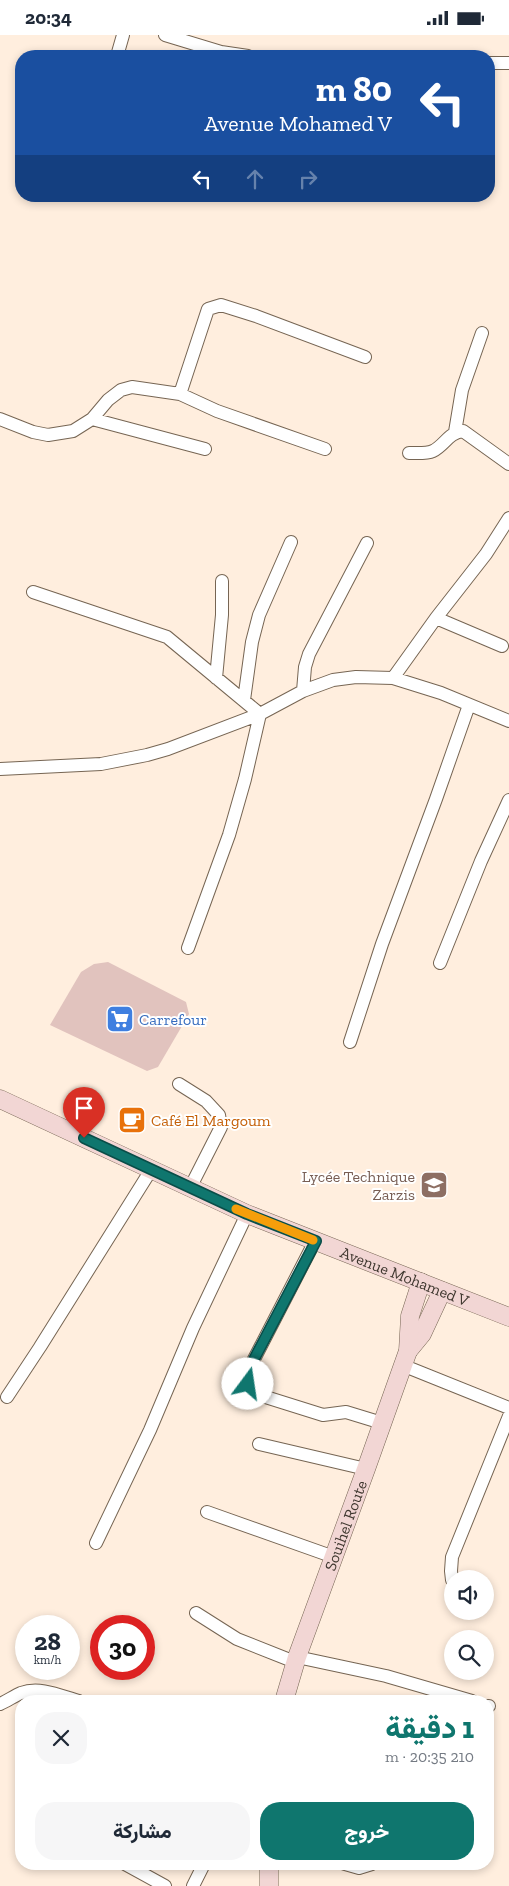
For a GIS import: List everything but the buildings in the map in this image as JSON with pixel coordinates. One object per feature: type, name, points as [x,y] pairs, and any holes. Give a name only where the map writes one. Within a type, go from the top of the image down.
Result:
[{"type":"main road","name":"Avenue Mohamed V","points":[[0,1099],[247,1214],[509,1317]]},
{"type":"main road","points":[[405,1358],[410,1316],[421,1282]]},
{"type":"main road","points":[[405,1358],[422,1334],[442,1291]]},
{"type":"main road","name":"Souihel Route","points":[[286,1695],[296,1660],[405,1358]]},
{"type":"main road","points":[[269,1870],[269,1886]]},
{"type":"street","points":[[119,50],[123,35]]},
{"type":"street","points":[[165,35],[214,50]]},
{"type":"street","points":[[495,63],[509,63]]},
{"type":"street","points":[[180,394],[208,309],[221,305],[256,316],[365,357]]},
{"type":"street","points":[[455,432],[462,391],[482,333]]},
{"type":"street","points":[[0,419],[33,432],[48,435],[73,431],[92,419],[108,400],[121,390],[132,387],[180,394],[217,411],[325,449]]},
{"type":"street","points":[[92,419],[205,449]]},
{"type":"street","points":[[409,453],[432,451],[455,432],[463,431],[509,465]]},
{"type":"street","points":[[394,678],[436,618],[486,554],[509,518]]},
{"type":"street","points":[[244,701],[252,642],[260,615],[291,542]]},
{"type":"street","points":[[303,691],[308,654],[368,543]]},
{"type":"street","points":[[216,678],[222,615],[222,581]]},
{"type":"street","points":[[33,592],[167,637],[260,714]]},
{"type":"street","points":[[436,618],[502,646]]},
{"type":"street","points":[[0,769],[101,764],[147,755],[168,749],[260,714],[303,691],[332,680],[356,677],[394,678],[441,693],[509,721]]},
{"type":"street","points":[[350,1042],[382,944],[469,705]]},
{"type":"street","points":[[188,948],[228,835],[245,779],[260,714]]},
{"type":"street","points":[[440,963],[481,861],[509,800]]},
{"type":"street","points":[[179,1084],[206,1101],[219,1115],[221,1127],[190,1188]]},
{"type":"street","points":[[6,1397],[40,1347],[151,1170]]},
{"type":"street","points":[[96,1543],[150,1430],[193,1328],[247,1214]]},
{"type":"street","points":[[316,1241],[250,1367],[248,1384],[250,1390],[256,1394],[314,1413],[324,1415],[350,1412],[382,1423]]},
{"type":"street","points":[[405,1358],[509,1408]]},
{"type":"street","points":[[450,1570],[452,1557],[509,1416]]},
{"type":"street","points":[[259,1445],[366,1469]]},
{"type":"street","points":[[207,1512],[334,1557]]},
{"type":"street","points":[[196,1613],[237,1639],[296,1660],[386,1676],[451,1695]]},
{"type":"street","points":[[18,1695],[32,1690],[58,1695]]},
{"type":"street","points":[[0,1704],[15,1696]]},
{"type":"street","points":[[137,1870],[165,1886]]},
{"type":"street","points":[[193,1886],[201,1870]]},
{"type":"slow traffic","points":[[236,1209],[313,1240]]},
{"type":"place","name":"Carrefour","points":[[120,1019]]},
{"type":"place","name":"Café El Margoum","points":[[132,1120]]},
{"type":"place","name":"Lycée Technique Zarzis","points":[[434,1185]]},
{"type":"route","points":[[84,1138],[247,1214],[316,1241],[250,1367],[248,1384]]}]
